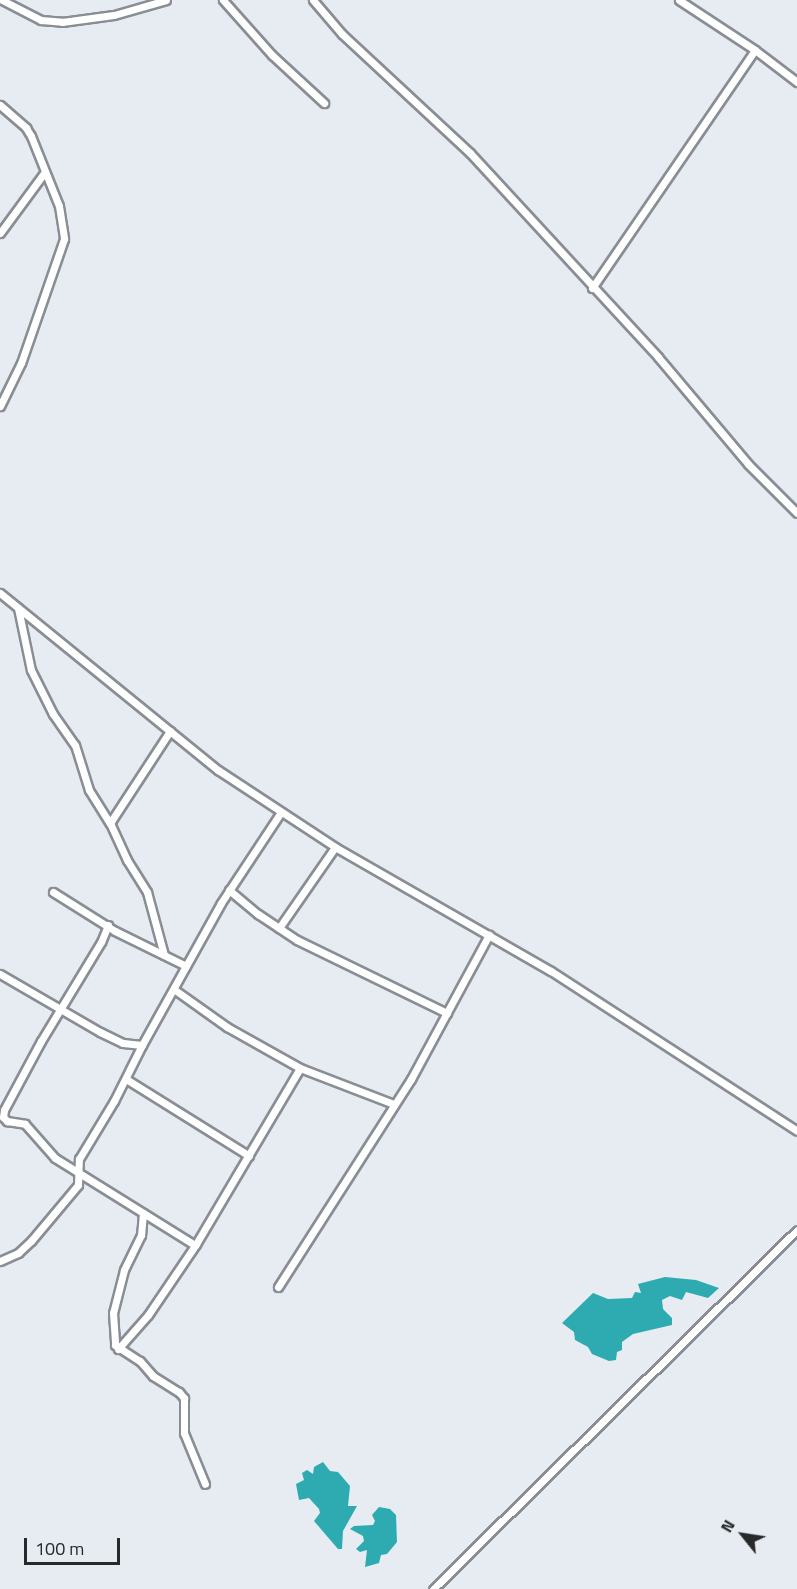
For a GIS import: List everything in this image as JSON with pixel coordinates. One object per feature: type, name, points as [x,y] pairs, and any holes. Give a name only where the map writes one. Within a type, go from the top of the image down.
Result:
[{"type":"street","points":[[2,0],[34,17],[51,22],[108,16],[166,0]]},
{"type":"street","points":[[223,0],[272,54],[324,103]]},
{"type":"street","points":[[313,0],[342,34],[470,153],[658,357],[748,464],[797,513]]},
{"type":"street","points":[[679,0],[755,50],[797,82]]},
{"type":"street","points":[[592,288],[755,50]]},
{"type":"street","points":[[0,105],[26,128],[59,206],[64,239],[21,363],[0,406]]},
{"type":"street","points":[[0,233],[44,173]]},
{"type":"street","points":[[0,593],[218,770],[335,847],[489,934],[663,1042],[797,1131]]},
{"type":"street","points":[[18,608],[31,670],[53,714],[75,745],[89,790],[110,823],[117,843],[147,892],[164,955]]},
{"type":"street","points":[[110,823],[170,731]]},
{"type":"street","points":[[0,1261],[18,1253],[31,1241],[78,1185],[79,1159],[126,1079],[142,1045],[175,990],[229,890],[281,812]]},
{"type":"street","points":[[279,928],[335,847]]},
{"type":"street","points":[[229,890],[279,928],[447,1014]]},
{"type":"street","points":[[53,892],[108,925],[186,966]]},
{"type":"street","points":[[108,925],[101,942],[62,1010],[41,1041],[4,1110],[3,1117],[7,1121],[25,1124],[31,1128],[54,1158],[195,1245]]},
{"type":"street","points":[[278,1287],[394,1104],[447,1014],[489,934]]},
{"type":"street","points":[[0,974],[123,1043],[142,1045]]},
{"type":"street","points":[[175,990],[227,1027],[300,1068],[394,1104]]},
{"type":"street","points":[[118,1349],[148,1315],[195,1245],[300,1068]]},
{"type":"street","points":[[126,1079],[249,1156]]},
{"type":"street","points":[[143,1213],[141,1235],[124,1270],[113,1313],[114,1342],[118,1349],[140,1361],[153,1376],[179,1392],[184,1398],[184,1433],[205,1484]]},
{"type":"street","points":[[433,1589],[797,1230]]},
{"type":"water","points":[[665,1277],[696,1280],[719,1288],[708,1298],[686,1292],[682,1300],[670,1296],[662,1300],[663,1309],[672,1318],[672,1325],[633,1334],[622,1342],[622,1350],[617,1352],[616,1360],[609,1361],[592,1354],[588,1347],[575,1340],[574,1332],[562,1323],[593,1293],[608,1299],[632,1298],[635,1292],[641,1293],[638,1284]]},
{"type":"water","points":[[323,1462],[330,1471],[338,1472],[350,1486],[348,1506],[357,1506],[343,1531],[342,1549],[338,1549],[314,1521],[320,1513],[319,1509],[309,1498],[299,1500],[296,1484],[304,1480],[302,1473],[307,1470],[313,1474],[314,1467]]},
{"type":"water","points":[[379,1507],[390,1509],[396,1515],[397,1542],[387,1554],[381,1555],[379,1563],[365,1567],[367,1550],[360,1552],[356,1549],[364,1541],[363,1536],[350,1529],[354,1526],[373,1525],[375,1521],[372,1515]]}]
